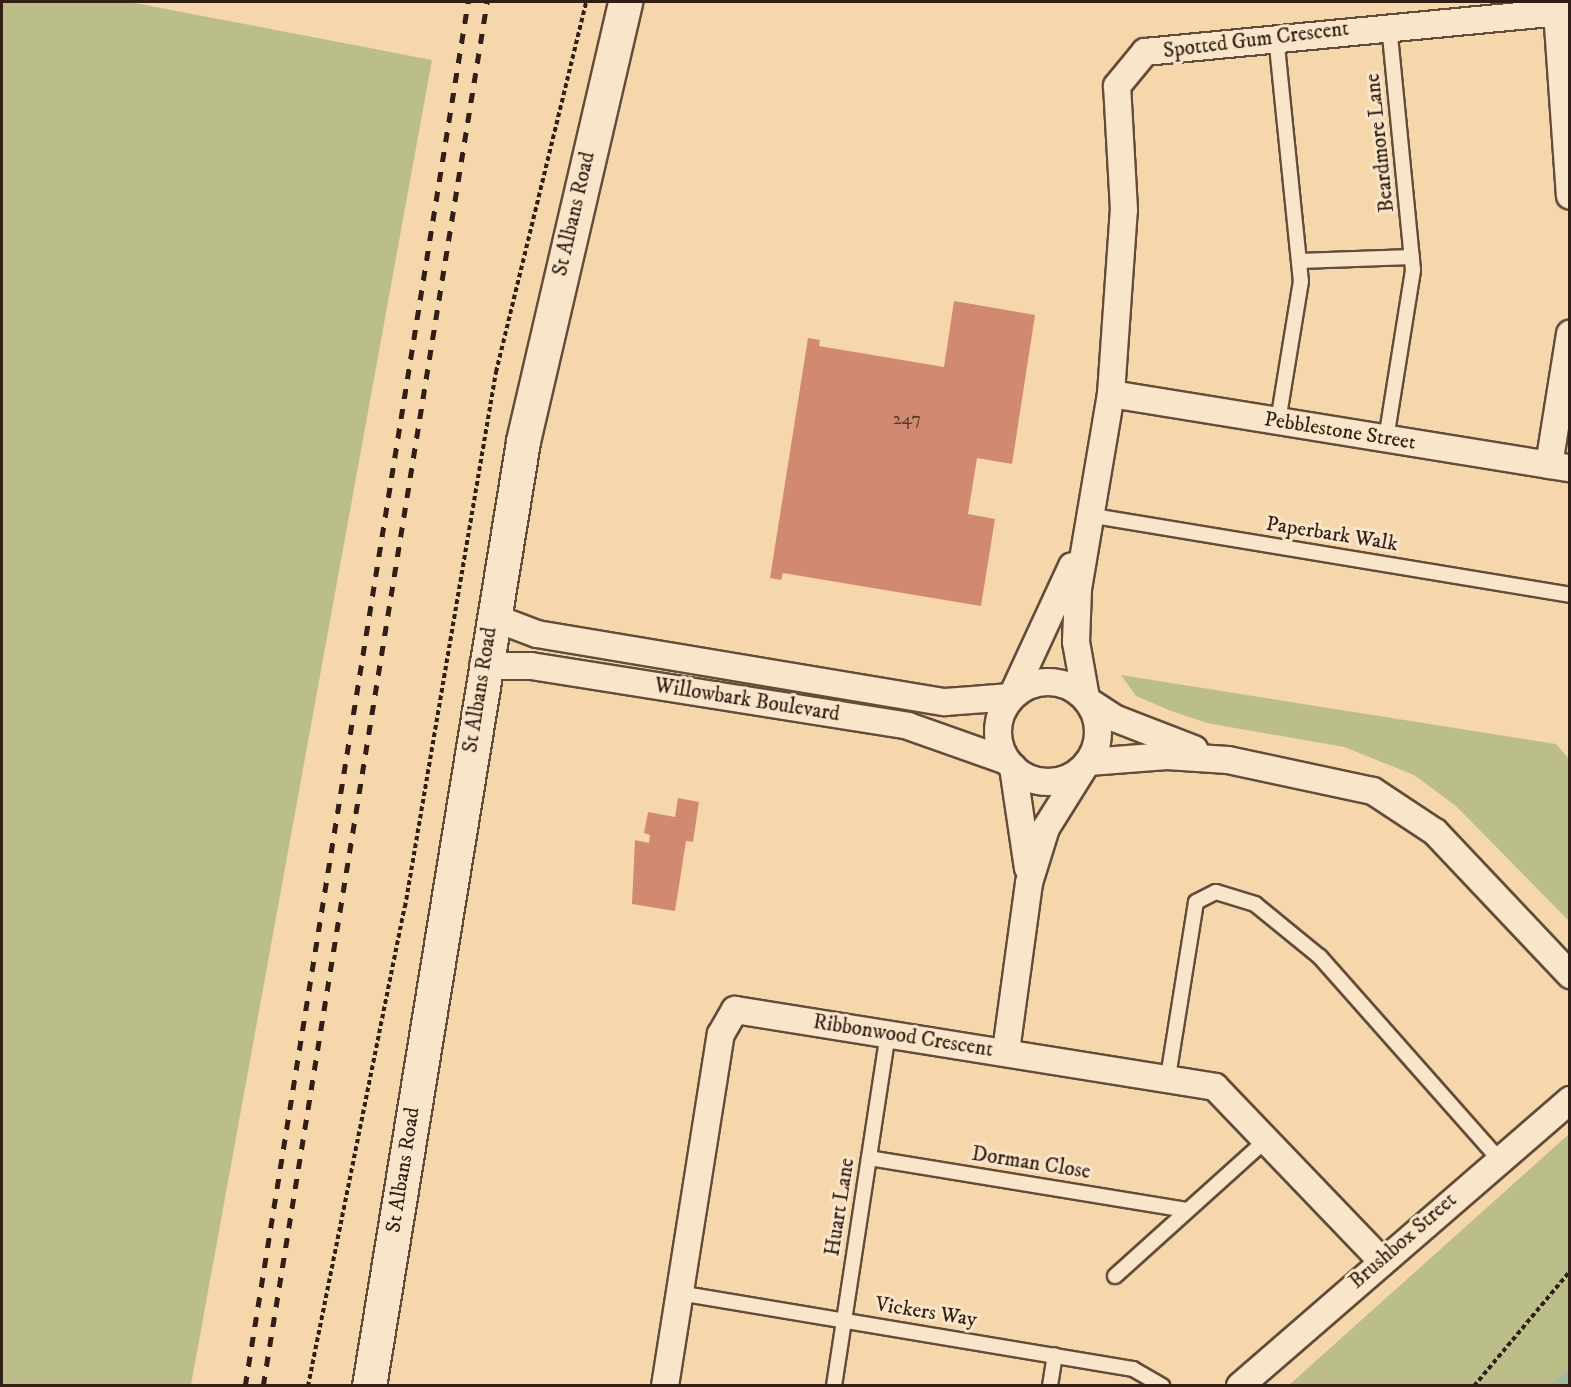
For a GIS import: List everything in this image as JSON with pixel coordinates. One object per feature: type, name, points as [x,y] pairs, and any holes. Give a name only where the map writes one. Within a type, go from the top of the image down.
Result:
[{"type":"main road","name":"St Albans Road","points":[[369,1386],[492,617],[559,272],[625,2]]},
{"type":"street","name":"Spotted Gum Crescent","points":[[1087,699],[1076,642],[1086,523],[1111,394],[1124,210],[1117,86],[1145,52],[1276,36],[1563,11]]},
{"type":"street","points":[[1563,11],[1569,195]]},
{"type":"street","points":[[1559,467],[1569,334]]},
{"type":"street","name":"Pebblestone Street","points":[[1111,394],[1559,467]]},
{"type":"street","name":"Spotted Gum Crescent","points":[[1012,696],[1043,639],[1086,523]]},
{"type":"street","name":"Willowbark Boulevard","points":[[492,617],[537,634],[945,702],[1012,696]]},
{"type":"street","name":"Willowbark Boulevard","points":[[483,666],[531,666],[908,726],[1010,764]]},
{"type":"street","points":[[1029,883],[1022,800],[999,721],[1012,696],[1025,686],[1057,682],[1162,739],[1228,760],[1373,791],[1435,832],[1569,975]]},
{"type":"street","points":[[1006,1052],[1029,883],[1046,828],[1086,765],[1099,731],[1087,699]]},
{"type":"street","points":[[1010,764],[1032,779],[1055,782],[1086,765],[1167,756],[1228,760]]},
{"type":"street","points":[[1536,939],[1569,960]]},
{"type":"street","name":"Ribbonwood Crescent","points":[[665,1386],[721,1034],[735,1010],[1168,1077],[1215,1087],[1380,1259]]},
{"type":"street","name":"Brushbox Street","points":[[1240,1386],[1380,1259],[1569,1100]]},
{"type":"lane","name":"Beardmore Lane","points":[[1386,439],[1412,257],[1389,25]]},
{"type":"lane","points":[[1276,36],[1301,281],[1278,421]]},
{"type":"lane","points":[[1299,261],[1412,257]]},
{"type":"lane","name":"Paperbark Walk","points":[[1086,523],[1569,595]]},
{"type":"lane","points":[[1168,1077],[1196,902],[1216,892],[1255,904],[1320,957],[1499,1159]]},
{"type":"lane","name":"Huart Lane","points":[[834,1386],[888,1035]]},
{"type":"lane","points":[[1115,1276],[1267,1139]]},
{"type":"lane","name":"Dorman Close","points":[[869,1158],[1186,1210]]},
{"type":"lane","name":"Vickers Way","points":[[680,1293],[1133,1369],[1162,1386]]},
{"type":"lane","points":[[1050,1386],[1054,1355]]},
{"type":"path","points":[[308,1386],[405,907],[496,372],[586,2]]},
{"type":"path","points":[[1474,1386],[1569,1271]]},
{"type":"green space","points":[[2,2],[130,2],[432,60],[191,1385],[2,1385]]},
{"type":"green space","points":[[1121,675],[1556,744],[1569,759],[1569,921],[1456,806],[1414,775],[1344,747],[1207,723],[1171,711],[1136,696]]},
{"type":"green space","points":[[1569,1134],[1569,1385],[1289,1385]]},
{"type":"building","points":[[954,301],[1035,315],[1012,464],[977,458],[968,514],[995,519],[981,606],[783,573],[781,580],[770,578],[808,338],[820,340],[819,346],[944,367]]},
{"type":"building","points":[[678,798],[699,802],[693,842],[686,841],[675,911],[632,904],[635,840],[649,843],[650,835],[644,833],[648,812],[675,817]]},
{"type":"waterway","points":[[1556,1386],[1570,1373]]},
{"type":"railway","points":[[245,1386],[468,2]]},
{"type":"railway","points":[[263,1386],[487,2]]}]
